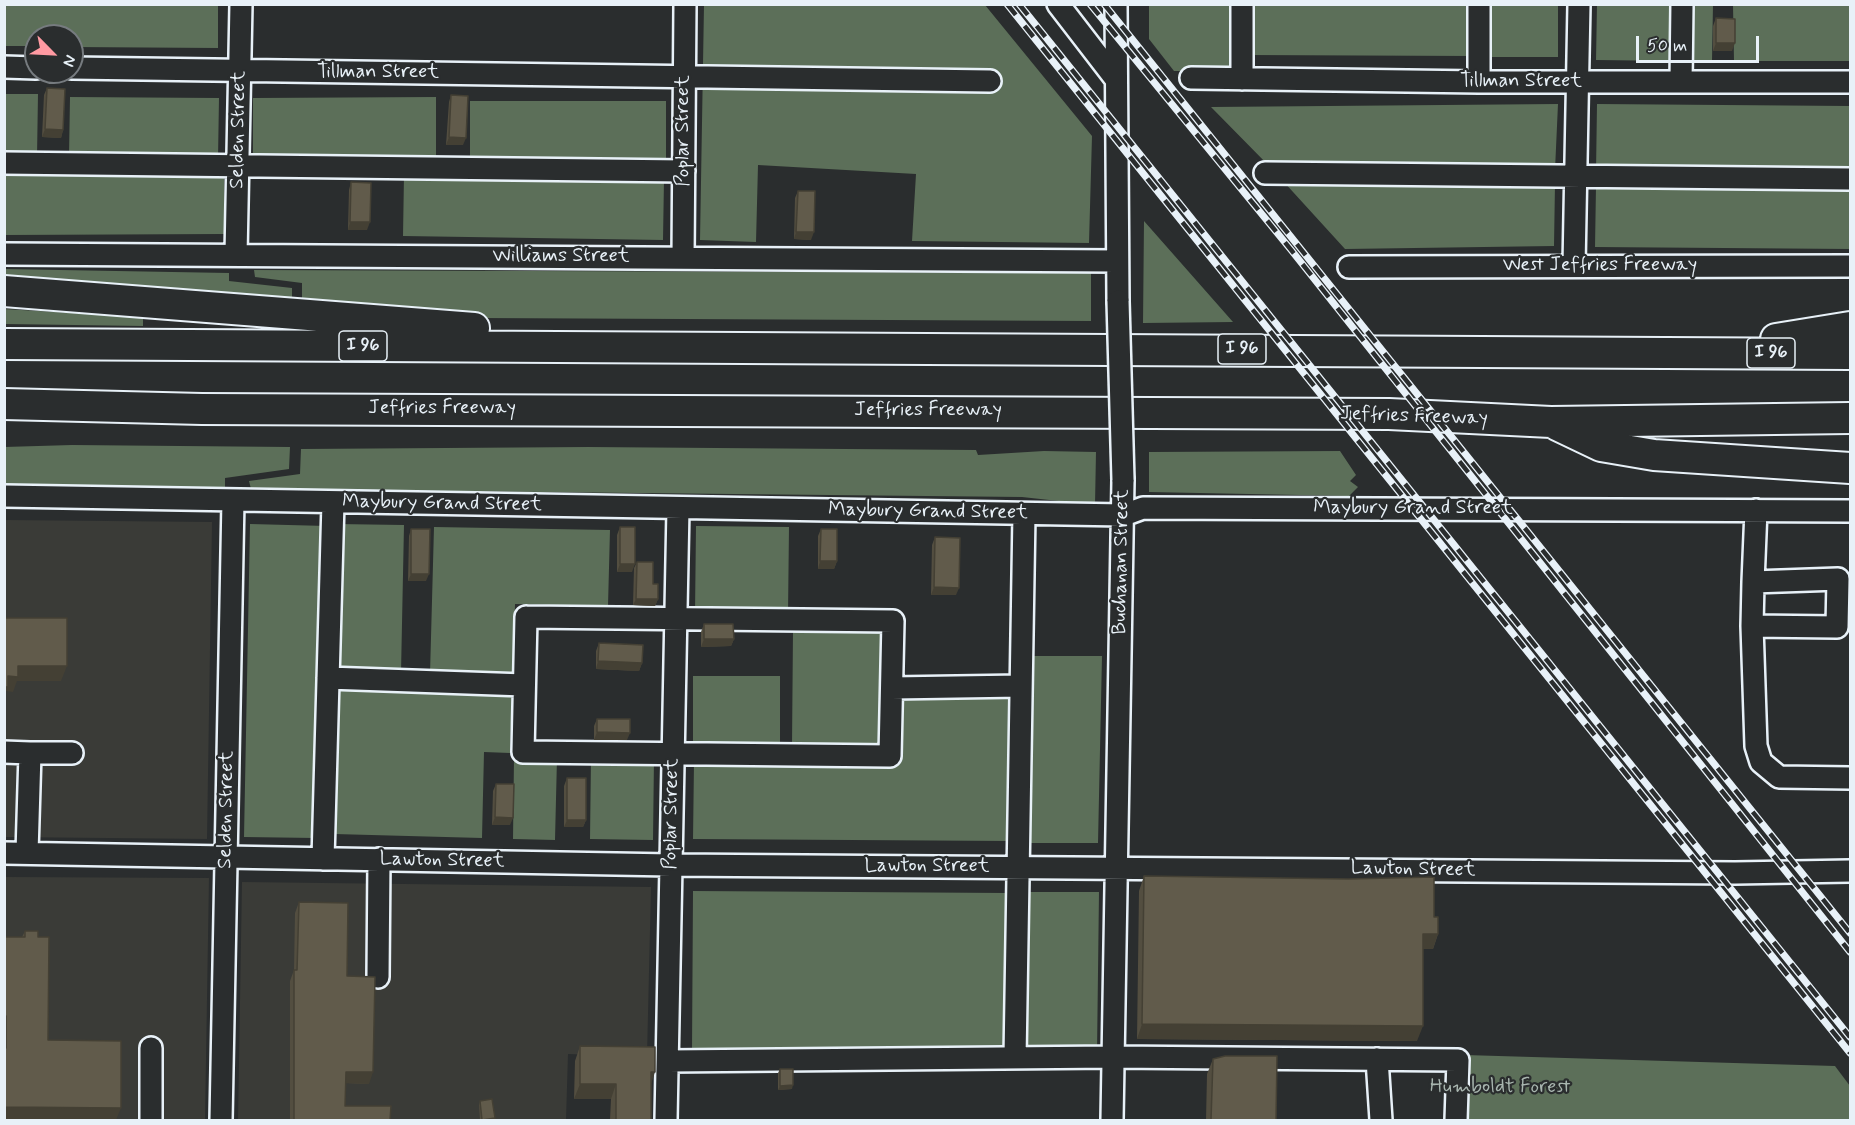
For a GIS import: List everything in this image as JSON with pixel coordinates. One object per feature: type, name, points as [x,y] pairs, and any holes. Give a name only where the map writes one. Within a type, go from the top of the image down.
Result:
[{"type":"highway","points":[[4,291],[722,347]]},
{"type":"highway","points":[[1692,352],[1851,327]]},
{"type":"highway","name":"I 96","points":[[4,344],[1851,354]]},
{"type":"highway","name":"Jeffries Freeway","points":[[4,404],[202,409],[1389,414],[1551,422],[1851,418]]},
{"type":"highway","points":[[4,425],[202,409]]},
{"type":"highway","points":[[1551,422],[1601,446],[1654,455],[1851,468]]},
{"type":"street","name":"Selden Street","points":[[236,255],[241,4]]},
{"type":"street","name":"Poplar Street","points":[[683,258],[685,4]]},
{"type":"street","points":[[1058,4],[1115,78]]},
{"type":"street","name":"Buchanan Street","points":[[1112,1120],[1114,867],[1124,515],[1117,261],[1116,4]]},
{"type":"street","points":[[1242,4],[1242,79]]},
{"type":"street","points":[[1479,4],[1479,82]]},
{"type":"street","points":[[1574,266],[1579,4]]},
{"type":"street","points":[[1681,82],[1682,4]]},
{"type":"street","points":[[4,67],[24,68]]},
{"type":"street","name":"Tillman Street","points":[[84,68],[990,81]]},
{"type":"street","name":"Tillman Street","points":[[1191,78],[1479,82],[1851,82]]},
{"type":"street","points":[[4,163],[684,171]]},
{"type":"street","points":[[1265,172],[1851,179]]},
{"type":"street","name":"Williams Street","points":[[4,254],[1117,261]]},
{"type":"street","name":"West Jeffries Freeway","points":[[1349,267],[1851,266]]},
{"type":"street","name":"Maybury Grand Street","points":[[4,496],[1124,515],[1143,508],[1851,511]]},
{"type":"street","name":"Selden Street","points":[[221,1120],[233,500]]},
{"type":"street","points":[[323,859],[333,502]]},
{"type":"street","name":"Poplar Street","points":[[666,1120],[678,508]]},
{"type":"street","points":[[1756,510],[1752,626],[1756,746],[1761,762],[1779,777],[1851,778]]},
{"type":"street","points":[[1015,1058],[1024,514]]},
{"type":"street","points":[[1752,626],[1837,627],[1838,579],[1753,582]]},
{"type":"street","points":[[526,617],[893,621],[890,756],[523,752],[524,685],[526,617]]},
{"type":"street","points":[[328,678],[524,685]]},
{"type":"street","points":[[892,688],[1021,686]]},
{"type":"street","points":[[4,752],[72,753]]},
{"type":"street","points":[[27,854],[30,753]]},
{"type":"street","name":"Lawton Street","points":[[4,853],[672,865],[1851,872]]},
{"type":"street","points":[[378,977],[379,860]]},
{"type":"street","points":[[151,1048],[151,1120]]},
{"type":"street","points":[[668,1061],[1113,1057],[1458,1060],[1456,1120]]},
{"type":"street","points":[[1377,1059],[1381,1120]]},
{"type":"shaded area","points":[[5,520],[212,522],[207,839],[5,837]]},
{"type":"shaded area","points":[[5,877],[209,878],[205,1120],[5,1120]]},
{"type":"shaded area","points":[[242,882],[651,887],[647,1057],[568,1054],[566,1120],[238,1120]]},
{"type":"green space","points":[[5,4],[218,5],[218,48],[84,47],[84,24],[24,24],[24,46],[5,46]]},
{"type":"green space","points":[[704,5],[985,5],[1092,136],[1089,243],[912,241],[916,174],[758,165],[756,242],[700,240]]},
{"type":"green space","points":[[1149,5],[1239,5],[1239,71],[1174,71],[1149,39]]},
{"type":"green space","points":[[1247,5],[1472,5],[1472,56],[1247,55]]},
{"type":"green space","points":[[1486,5],[1558,5],[1558,57],[1485,57]]},
{"type":"green space","points":[[1597,5],[1678,5],[1677,61],[1596,60]]},
{"type":"green space","points":[[1685,5],[1713,5],[1712,60],[1685,60]]},
{"type":"green space","points":[[1733,5],[1850,5],[1850,61],[1734,61]]},
{"type":"green space","points":[[5,94],[38,94],[37,157],[5,157]]},
{"type":"green space","points":[[70,97],[219,98],[218,159],[69,157]]},
{"type":"green space","points":[[436,97],[436,160],[253,160],[253,98]]},
{"type":"green space","points":[[470,101],[666,101],[666,163],[470,162]]},
{"type":"green space","points":[[1558,104],[1555,170],[1271,168],[1211,107]]},
{"type":"green space","points":[[1597,104],[1850,106],[1850,174],[1596,172]]},
{"type":"green space","points":[[4,169],[224,170],[224,234],[5,235]]},
{"type":"green space","points":[[404,175],[664,179],[663,240],[403,236]]},
{"type":"green space","points":[[1283,181],[1555,184],[1554,246],[1345,249]]},
{"type":"green space","points":[[1596,186],[1850,187],[1850,249],[1595,247]]},
{"type":"green space","points":[[1144,221],[1233,322],[1143,323]]},
{"type":"green space","points":[[4,269],[229,273],[229,281],[292,288],[292,308],[5,286]]},
{"type":"green space","points":[[254,270],[1091,273],[1091,321],[477,318],[302,308],[302,283],[255,277]]},
{"type":"green space","points":[[4,309],[143,317],[143,326],[5,324]]},
{"type":"green space","points":[[72,445],[290,447],[289,469],[225,478],[225,489],[5,486],[4,447]]},
{"type":"green space","points":[[588,447],[976,450],[978,455],[1044,451],[1096,452],[1095,505],[1022,497],[251,489],[249,481],[300,474],[301,449]]},
{"type":"green space","points":[[1340,451],[1356,475],[1350,481],[1358,487],[1349,496],[1149,492],[1149,452]]},
{"type":"green space","points":[[250,524],[327,526],[315,838],[244,837]]},
{"type":"green space","points":[[336,524],[404,525],[401,673],[333,672]]},
{"type":"green space","points":[[696,526],[789,527],[788,614],[695,613]]},
{"type":"green space","points":[[434,527],[610,530],[608,606],[515,604],[513,675],[430,674]]},
{"type":"green space","points":[[793,630],[881,631],[880,746],[792,745]]},
{"type":"green space","points":[[1031,656],[1102,656],[1098,843],[1028,843]]},
{"type":"green space","points":[[693,676],[780,676],[780,745],[693,745]]},
{"type":"green space","points":[[338,689],[512,693],[510,753],[484,752],[482,838],[334,834]]},
{"type":"green space","points":[[898,696],[1011,697],[1010,841],[693,839],[694,762],[897,764]]},
{"type":"green space","points":[[591,757],[654,758],[653,840],[590,839]]},
{"type":"green space","points":[[514,758],[557,758],[555,840],[513,839]]},
{"type":"green space","points":[[693,891],[1007,893],[1005,1053],[692,1050]]},
{"type":"green space","points":[[1024,892],[1099,892],[1097,1053],[1022,1052]]},
{"type":"green space","name":"Humboldt Forest","points":[[1465,1055],[1835,1066],[1850,1086],[1850,1120],[1463,1120]]},
{"type":"building","points":[[1716,18],[1735,19],[1735,43],[1716,43]]},
{"type":"building","points":[[47,88],[65,89],[63,130],[45,129]]},
{"type":"building","points":[[451,95],[468,96],[466,138],[449,137]]},
{"type":"building","points":[[351,182],[371,183],[370,222],[350,222]]},
{"type":"building","points":[[798,191],[815,191],[814,232],[796,232]]},
{"type":"building","points":[[620,527],[635,527],[635,564],[620,564]]},
{"type":"building","points":[[411,529],[430,529],[429,574],[411,574]]},
{"type":"building","points":[[821,529],[837,529],[837,561],[820,561]]},
{"type":"building","points":[[935,537],[960,538],[959,588],[934,587]]},
{"type":"building","points":[[637,562],[653,562],[653,584],[658,584],[658,599],[636,599]]},
{"type":"building","points":[[4,618],[67,618],[67,666],[18,666],[18,677],[8,676],[8,687],[4,687]]},
{"type":"building","points":[[704,624],[733,624],[734,639],[704,639]]},
{"type":"building","points":[[599,643],[643,645],[642,663],[598,661]]},
{"type":"building","points":[[597,719],[630,719],[630,733],[597,732]]},
{"type":"building","points":[[567,778],[586,778],[586,820],[567,820]]},
{"type":"building","points":[[496,784],[514,784],[513,818],[495,817]]},
{"type":"building","points":[[1144,876],[1348,879],[1434,877],[1434,917],[1438,917],[1438,934],[1423,934],[1423,1026],[1142,1024]]},
{"type":"building","points":[[299,902],[348,903],[347,976],[375,977],[373,1072],[346,1072],[345,1106],[391,1106],[390,1120],[294,1120],[294,970],[297,970]]},
{"type":"building","points":[[25,931],[38,931],[38,937],[49,937],[48,1040],[121,1041],[121,1108],[4,1107],[6,1016],[4,1016],[4,937],[25,937]]},
{"type":"building","points":[[580,1046],[655,1047],[655,1072],[651,1072],[651,1120],[616,1120],[616,1084],[580,1084]]},
{"type":"building","points":[[1225,1056],[1277,1056],[1276,1120],[1211,1120],[1213,1059]]},
{"type":"building","points":[[780,1069],[793,1069],[793,1085],[780,1086]]},
{"type":"building","points":[[492,1099],[495,1118],[482,1120],[480,1101]]},
{"type":"railway","points":[[1007,4],[1850,1053]]},
{"type":"railway","points":[[1019,4],[1850,1037]]},
{"type":"railway","points":[[1090,4],[1292,251],[1850,952]]},
{"type":"railway","points":[[1104,4],[1850,933]]}]
